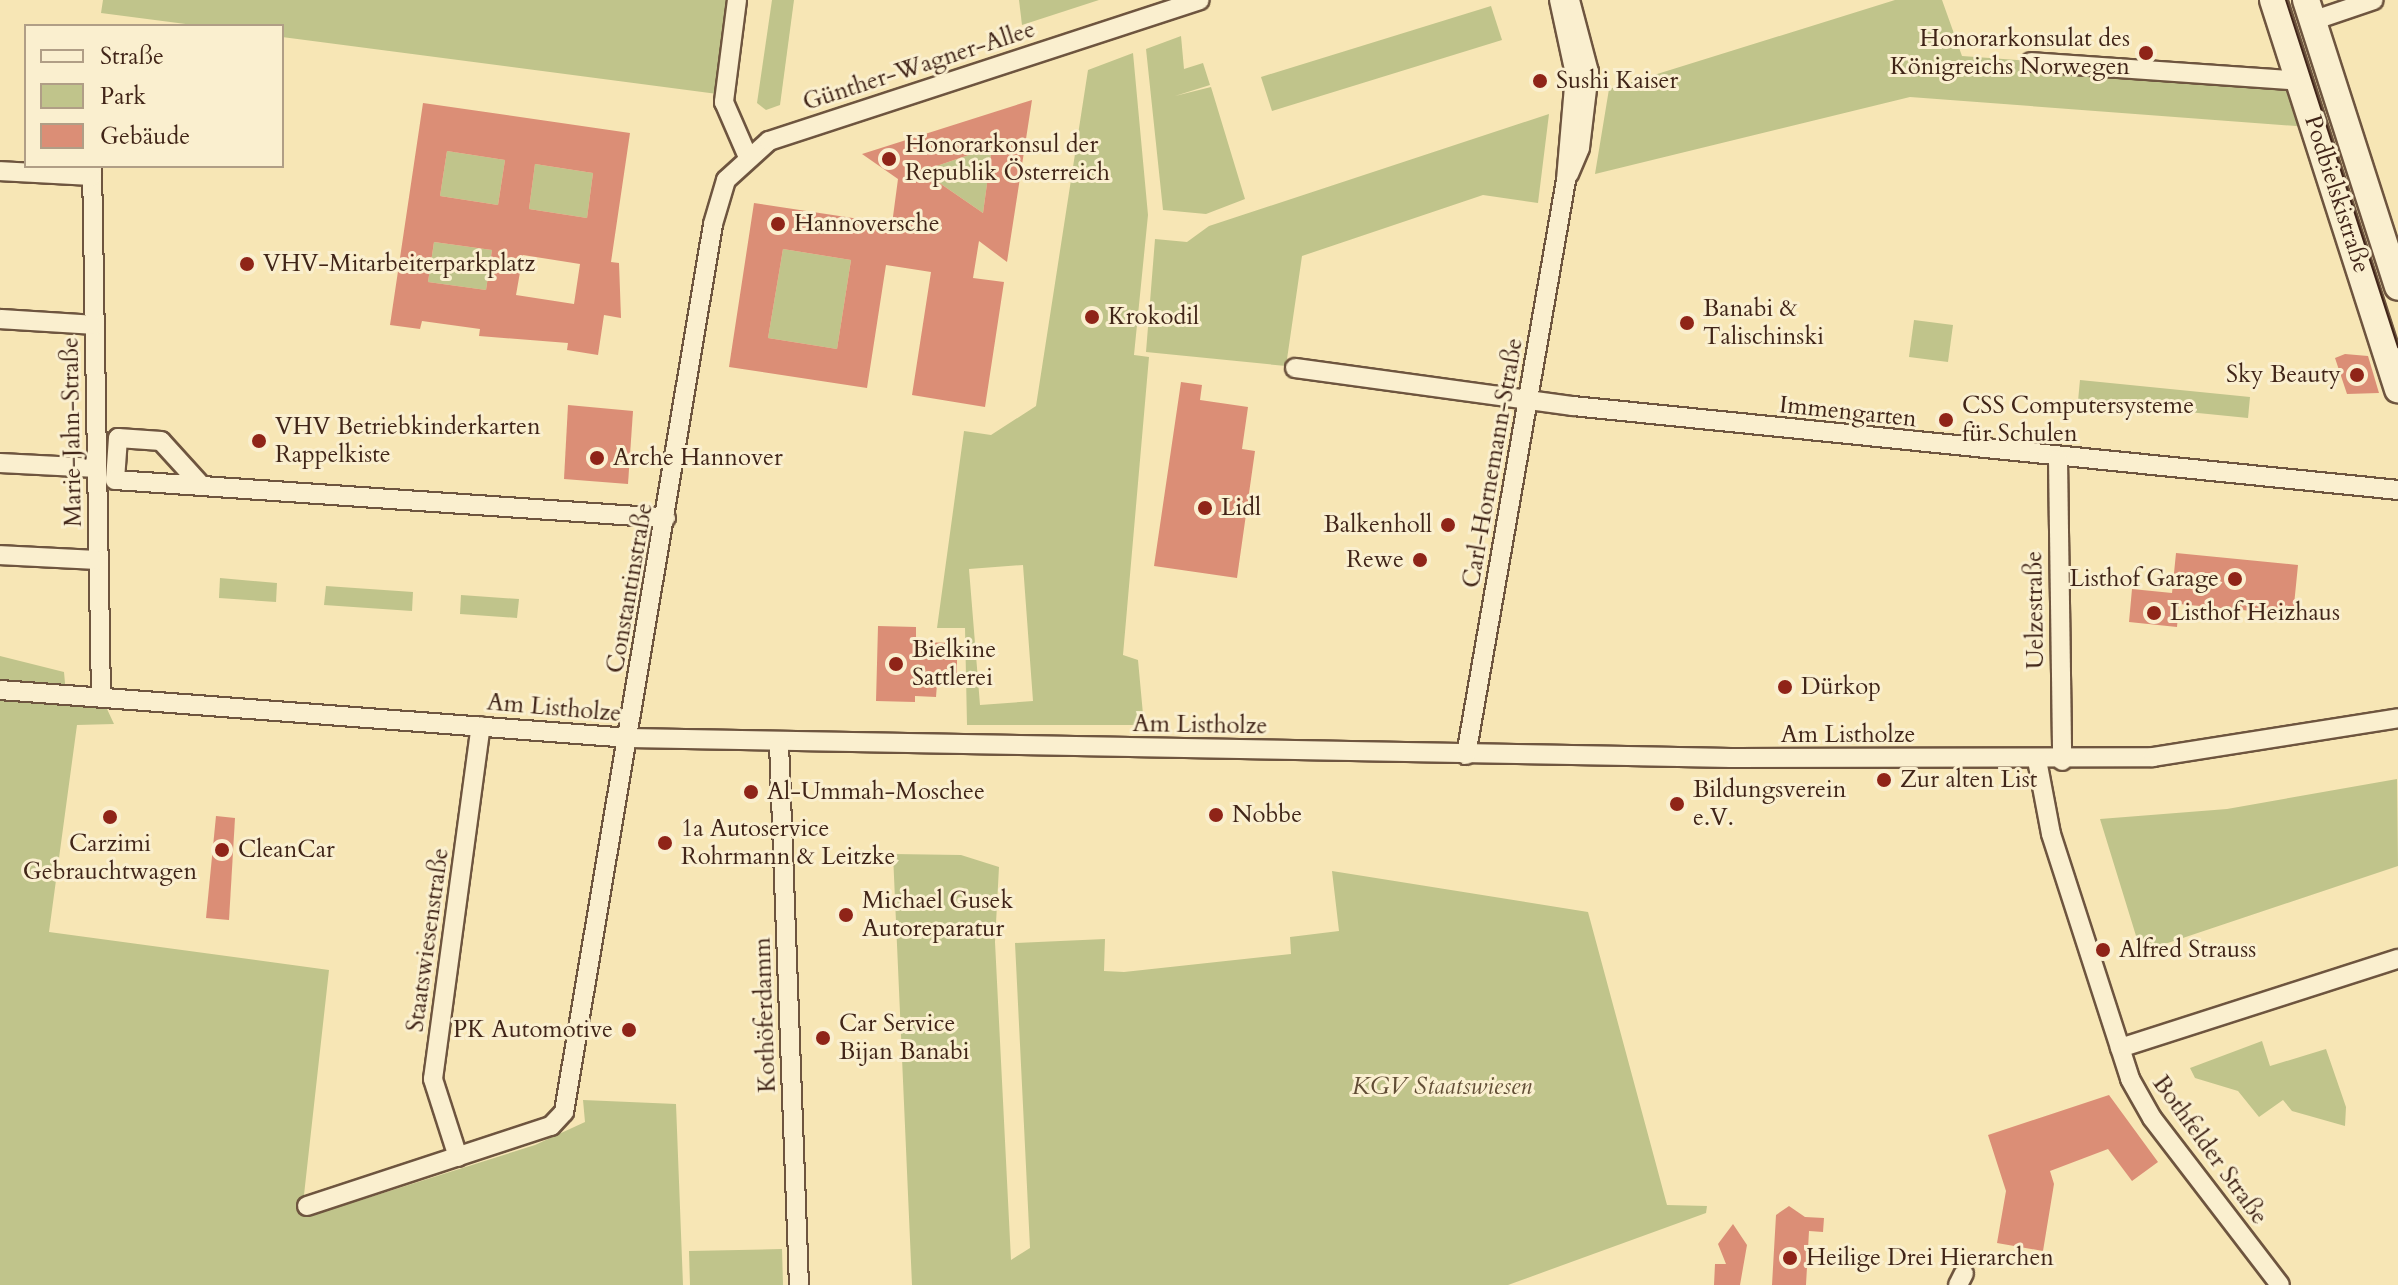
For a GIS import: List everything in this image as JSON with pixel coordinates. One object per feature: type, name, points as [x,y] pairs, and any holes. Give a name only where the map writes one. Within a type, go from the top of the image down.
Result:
[{"type":"main road","name":"Podbielskistraße","points":[[2273,0],[2398,389]]},
{"type":"main road","name":"Podbielskistraße","points":[[2309,10],[2398,287]]},
{"type":"street","points":[[737,0],[724,102],[747,155]]},
{"type":"street","name":"Günther-Wagner-Allee","points":[[747,155],[787,134],[1200,0]]},
{"type":"street","name":"Carl-Hornemann-Straße","points":[[1466,755],[1566,180],[1575,74],[1559,0]]},
{"type":"street","name":"Carl-Hornemann-Straße","points":[[1566,180],[1580,148],[1589,93],[1583,33],[1570,0]]},
{"type":"street","points":[[2309,10],[2374,0]]},
{"type":"street","points":[[2031,62],[2301,81]]},
{"type":"street","name":"Constantinstraße","points":[[307,1206],[551,1126],[564,1112],[717,201],[747,155]]},
{"type":"street","points":[[0,171],[92,171]]},
{"type":"street","name":"Marie-Jahn-Straße","points":[[92,171],[101,696]]},
{"type":"street","points":[[0,319],[95,325]]},
{"type":"street","name":"Immengarten","points":[[1295,368],[1528,400],[2058,459],[2398,490]]},
{"type":"street","points":[[201,485],[161,441],[118,438],[115,480],[666,518]]},
{"type":"street","name":"Uelzestraße","points":[[2058,459],[2062,761]]},
{"type":"street","points":[[0,463],[97,468]]},
{"type":"street","points":[[0,555],[98,560]]},
{"type":"street","name":"Am Listholze","points":[[0,690],[629,738],[1466,755],[2062,761],[2249,746],[2398,718]]},
{"type":"street","name":"Staatswiesenstraße","points":[[458,1157],[433,1079],[481,726]]},
{"type":"street","name":"Kothöferdamm","points":[[779,743],[799,1285]]},
{"type":"street","name":"Bothfelder Straße","points":[[2037,760],[2051,834],[2120,1048],[2152,1118],[2280,1285]]},
{"type":"street","points":[[2120,1048],[2398,959]]},
{"type":"green space","points":[[103,0],[737,0],[725,95],[284,37],[284,24],[186,24],[101,13]]},
{"type":"green space","points":[[772,0],[794,0],[780,105],[766,110],[757,103]]},
{"type":"green space","points":[[1019,0],[1099,0],[1022,25]]},
{"type":"green space","points":[[1895,0],[1942,0],[1962,56],[2288,80],[2309,127],[1910,97],[1595,174],[1609,89]]},
{"type":"green space","points":[[1491,6],[1502,40],[1272,111],[1261,77]]},
{"type":"green space","points":[[1181,36],[1184,69],[1203,63],[1210,85],[1175,96],[1211,87],[1245,199],[1206,214],[1163,210],[1146,49]]},
{"type":"green space","points":[[1133,53],[1148,215],[1134,355],[1149,357],[1123,655],[1138,660],[1144,725],[967,725],[965,628],[937,628],[964,431],[991,435],[1036,406],[1088,70]],"holes":[[[1023,565],[1033,701],[980,705],[969,569]]]},
{"type":"green space","points":[[1549,114],[1538,203],[1483,195],[1302,256],[1286,366],[1146,352],[1155,239],[1187,242],[1209,226]]},
{"type":"green space","points":[[992,147],[983,213],[922,171]]},
{"type":"green space","points":[[447,151],[505,160],[498,205],[440,196]]},
{"type":"green space","points":[[535,164],[593,173],[587,218],[529,209]]},
{"type":"green space","points":[[434,242],[492,250],[486,290],[428,282]]},
{"type":"green space","points":[[783,249],[851,260],[837,349],[768,338]]},
{"type":"green space","points":[[1914,320],[1953,325],[1948,362],[1909,357]]},
{"type":"green space","points":[[2080,380],[2250,397],[2248,418],[2078,401]]},
{"type":"green space","points":[[220,578],[277,583],[276,602],[219,598]]},
{"type":"green space","points":[[326,586],[413,592],[412,611],[324,605]]},
{"type":"green space","points":[[461,595],[519,599],[517,618],[460,614]]},
{"type":"green space","points":[[0,656],[64,672],[66,694],[101,696],[114,724],[77,725],[49,932],[329,970],[303,1204],[307,1217],[535,1145],[585,1122],[583,1100],[676,1104],[683,1285],[0,1285]]},
{"type":"green space","points":[[2397,779],[2398,866],[2141,952],[2100,819],[2227,809]]},
{"type":"green space","name":"KGV Staatswiesen","points":[[893,854],[961,855],[999,867],[995,942],[1011,1260],[1030,1248],[1015,943],[1105,939],[1104,971],[1124,972],[1291,954],[1290,937],[1339,931],[1332,871],[1588,912],[1667,1205],[1707,1206],[1706,1213],[1508,1285],[912,1285]]},
{"type":"green space","points":[[2262,1041],[2270,1066],[2326,1049],[2346,1107],[2345,1126],[2292,1111],[2283,1100],[2259,1117],[2238,1091],[2195,1078],[2190,1068]]},
{"type":"green space","points":[[782,1249],[783,1285],[690,1285],[689,1251]]},
{"type":"building","points":[[1032,100],[1007,262],[979,241],[973,278],[1004,282],[985,407],[912,395],[931,272],[886,265],[867,388],[729,367],[754,203],[892,224],[898,179],[862,154]],"holes":[[[992,147],[983,213],[922,171]],[[783,249],[851,260],[837,349],[768,338]]]},
{"type":"building","points":[[423,103],[630,133],[611,262],[619,263],[621,318],[604,315],[598,355],[567,350],[568,343],[479,336],[480,329],[422,321],[420,329],[390,325]],"holes":[[[447,151],[505,160],[498,205],[440,196]],[[535,164],[593,173],[587,218],[529,209]],[[434,242],[492,250],[486,290],[428,282]],[[523,255],[580,264],[574,304],[516,295]]]},
{"type":"building","name":"Sky Beauty","points":[[2345,354],[2368,356],[2379,393],[2347,394],[2335,358]]},
{"type":"building","name":"Lidl","points":[[1181,382],[1202,385],[1200,400],[1248,407],[1242,449],[1255,451],[1237,578],[1154,566]]},
{"type":"building","name":"Arche Hannover","points":[[568,405],[633,411],[628,484],[564,479]]},
{"type":"building","name":"Listhof Garage","points":[[2176,553],[2298,565],[2293,615],[2179,604],[2177,627],[2129,622],[2132,589],[2172,593]]},
{"type":"building","points":[[878,626],[916,627],[916,642],[957,643],[957,684],[937,684],[936,697],[915,696],[915,702],[876,701]]},
{"type":"building","name":"CleanCar","points":[[216,816],[235,818],[229,920],[206,918]]},
{"type":"building","points":[[2109,1095],[2158,1162],[2132,1181],[2108,1149],[2050,1171],[2054,1184],[2043,1251],[1997,1243],[2006,1191],[1988,1135]]},
{"type":"building","name":"Heilige Drei Hierarchen","points":[[1789,1206],[1805,1217],[1824,1218],[1823,1232],[1809,1231],[1806,1285],[1772,1285],[1776,1215]]},
{"type":"building","points":[[1733,1224],[1747,1245],[1740,1285],[1714,1285],[1715,1264],[1726,1264],[1718,1244]]},
{"type":"tram line","points":[[2286,0],[2398,347]]},
{"type":"place","name":"Honorarkonsulat des Königreichs Norwegen","points":[[2146,53]]},
{"type":"place","name":"Sushi Kaiser","points":[[1540,81]]},
{"type":"place","name":"Honorarkonsul der Republik Österreich","points":[[889,159]]},
{"type":"place","name":"Hannoversche","points":[[778,224]]},
{"type":"place","name":"VHV-Mitarbeiterparkplatz","points":[[247,264]]},
{"type":"place","name":"Krokodil","points":[[1092,317]]},
{"type":"place","name":"Banabi & Talischinski","points":[[1687,323]]},
{"type":"place","name":"Sky Beauty","points":[[2357,375]]},
{"type":"place","name":"CSS Computersysteme für Schulen","points":[[1946,420]]},
{"type":"place","name":"VHV Betriebkinderkarten Rappelkiste","points":[[259,441]]},
{"type":"place","name":"Arche Hannover","points":[[597,458]]},
{"type":"place","name":"Lidl","points":[[1205,508]]},
{"type":"place","name":"Balkenholl","points":[[1448,525]]},
{"type":"place","name":"Rewe","points":[[1420,560]]},
{"type":"place","name":"Listhof Garage","points":[[2235,579]]},
{"type":"place","name":"Listhof Heizhaus","points":[[2154,613]]},
{"type":"place","name":"Bielkine Sattlerei","points":[[896,664]]},
{"type":"place","name":"Dürkop","points":[[1785,687]]},
{"type":"place","name":"Zur alten List","points":[[1884,780]]},
{"type":"place","name":"Al-Ummah-Moschee","points":[[751,792]]},
{"type":"place","name":"Bildungsverein e.V.","points":[[1677,804]]},
{"type":"place","name":"Nobbe","points":[[1216,815]]},
{"type":"place","name":"Carzimi Gebrauchtwagen","points":[[110,817]]},
{"type":"place","name":"1a Autoservice Rohrmann & Leitzke","points":[[665,843]]},
{"type":"place","name":"CleanCar","points":[[222,850]]},
{"type":"place","name":"Michael Gusek Autoreparatur","points":[[846,915]]},
{"type":"place","name":"Alfred Strauss","points":[[2103,950]]},
{"type":"place","name":"PK Automotive","points":[[629,1030]]},
{"type":"place","name":"Car Service Bijan Banabi","points":[[823,1038]]},
{"type":"place","name":"Heilige Drei Hierarchen","points":[[1790,1258]]}]
